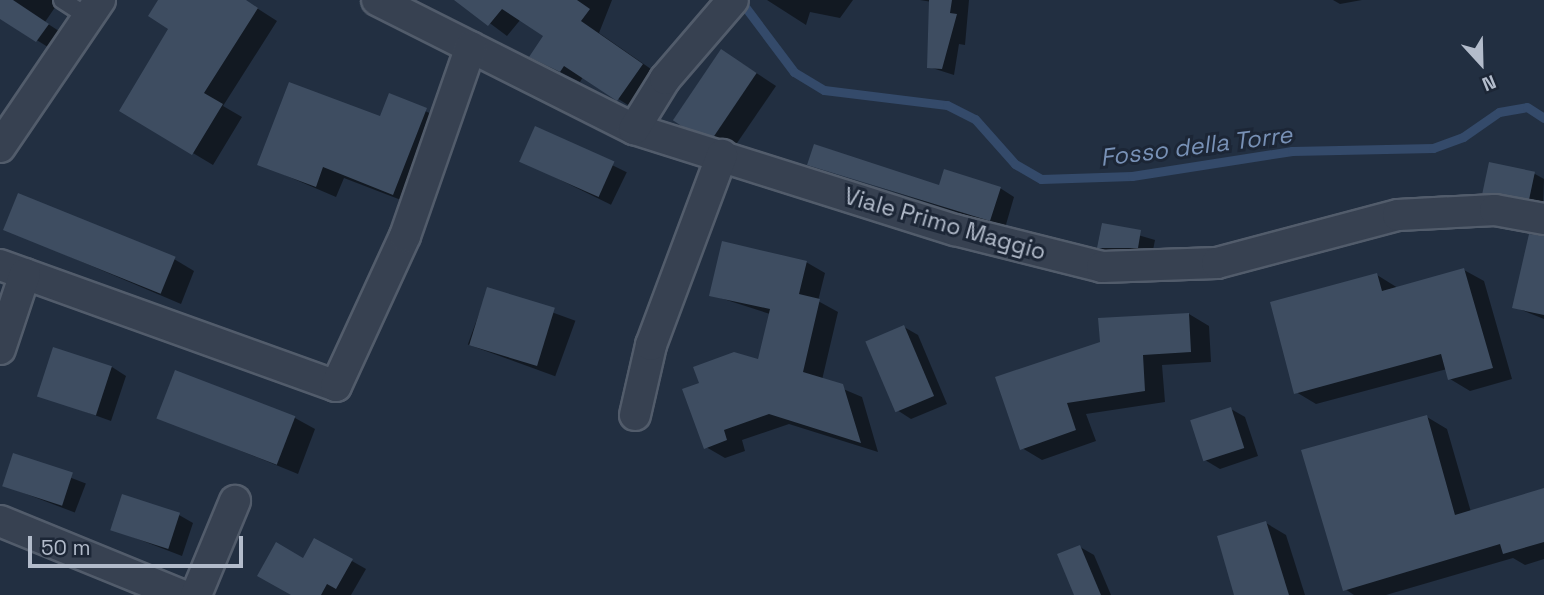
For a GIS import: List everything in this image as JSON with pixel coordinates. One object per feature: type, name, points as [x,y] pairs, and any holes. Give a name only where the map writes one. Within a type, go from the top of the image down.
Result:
[{"type":"street","name":"Viale Primo Maggio","points":[[377,0],[634,129],[955,230],[1124,269],[1227,261],[1398,215],[1495,210],[1544,219]]},
{"type":"street","points":[[634,129],[665,79],[731,3]]},
{"type":"street","points":[[0,147],[94,9]]},
{"type":"street","points":[[0,349],[13,270],[336,386],[405,236],[471,47]]},
{"type":"street","points":[[635,415],[651,345],[722,155]]},
{"type":"street","points":[[196,595],[235,501]]},
{"type":"street","points":[[0,522],[180,595]]},
{"type":"lane","points":[[62,0],[94,9]]},
{"type":"building","points":[[0,0],[13,0],[49,24],[36,42],[0,19]]},
{"type":"building","points":[[158,0],[246,0],[258,8],[204,93],[223,104],[192,155],[119,111],[168,29],[148,16]]},
{"type":"building","points":[[454,0],[577,0],[590,9],[581,21],[643,64],[617,101],[564,66],[560,72],[529,57],[543,36],[502,9],[488,26]]},
{"type":"building","points":[[929,0],[952,0],[950,13],[957,14],[942,69],[927,68]]},
{"type":"building","points":[[721,49],[757,73],[709,144],[673,120]]},
{"type":"building","points":[[289,82],[380,116],[389,93],[427,108],[393,195],[323,167],[316,187],[257,165]]},
{"type":"building","points":[[535,126],[614,161],[599,197],[519,162]]},
{"type":"building","points":[[814,144],[939,185],[944,169],[1001,187],[990,221],[807,165]]},
{"type":"building","points":[[1489,162],[1535,172],[1528,203],[1482,193]]},
{"type":"building","points":[[18,193],[176,257],[161,294],[3,230]]},
{"type":"building","points":[[1102,223],[1141,230],[1138,248],[1097,248]]},
{"type":"building","points":[[1529,234],[1544,236],[1544,315],[1512,308]]},
{"type":"building","points":[[722,241],[807,261],[799,294],[820,299],[803,372],[843,384],[861,443],[769,414],[724,430],[727,440],[704,449],[682,389],[699,383],[693,367],[734,352],[758,359],[770,309],[709,296]]},
{"type":"building","points":[[1464,268],[1493,368],[1448,380],[1441,354],[1294,394],[1270,302],[1377,273],[1382,291]]},
{"type":"building","points":[[487,287],[555,308],[537,366],[469,345]]},
{"type":"building","points":[[1189,313],[1191,352],[1143,355],[1145,391],[1067,403],[1076,430],[1020,450],[995,377],[1100,342],[1098,318]]},
{"type":"building","points":[[904,325],[934,396],[895,412],[865,341]]},
{"type":"building","points":[[53,347],[112,366],[96,416],[37,396]]},
{"type":"building","points":[[175,370],[295,416],[277,465],[156,419]]},
{"type":"building","points":[[1231,407],[1244,448],[1203,461],[1190,420]]},
{"type":"building","points":[[1427,415],[1455,515],[1544,488],[1544,542],[1503,554],[1500,544],[1343,591],[1301,450]]},
{"type":"building","points":[[13,453],[73,472],[62,506],[2,486]]},
{"type":"building","points":[[122,494],[180,513],[168,549],[110,530]]},
{"type":"building","points":[[1266,521],[1289,595],[1234,595],[1217,536]]},
{"type":"building","points":[[314,538],[353,559],[336,589],[327,584],[321,595],[291,595],[257,576],[276,542],[303,558]]},
{"type":"building","points":[[1080,545],[1101,595],[1074,595],[1057,554]]},
{"type":"waterway","name":"Fosso della Torre","points":[[740,0],[794,72],[824,90],[947,105],[975,119],[1015,164],[1041,179],[1132,176],[1292,151],[1433,148],[1463,137],[1499,112],[1527,107],[1544,118]]}]
